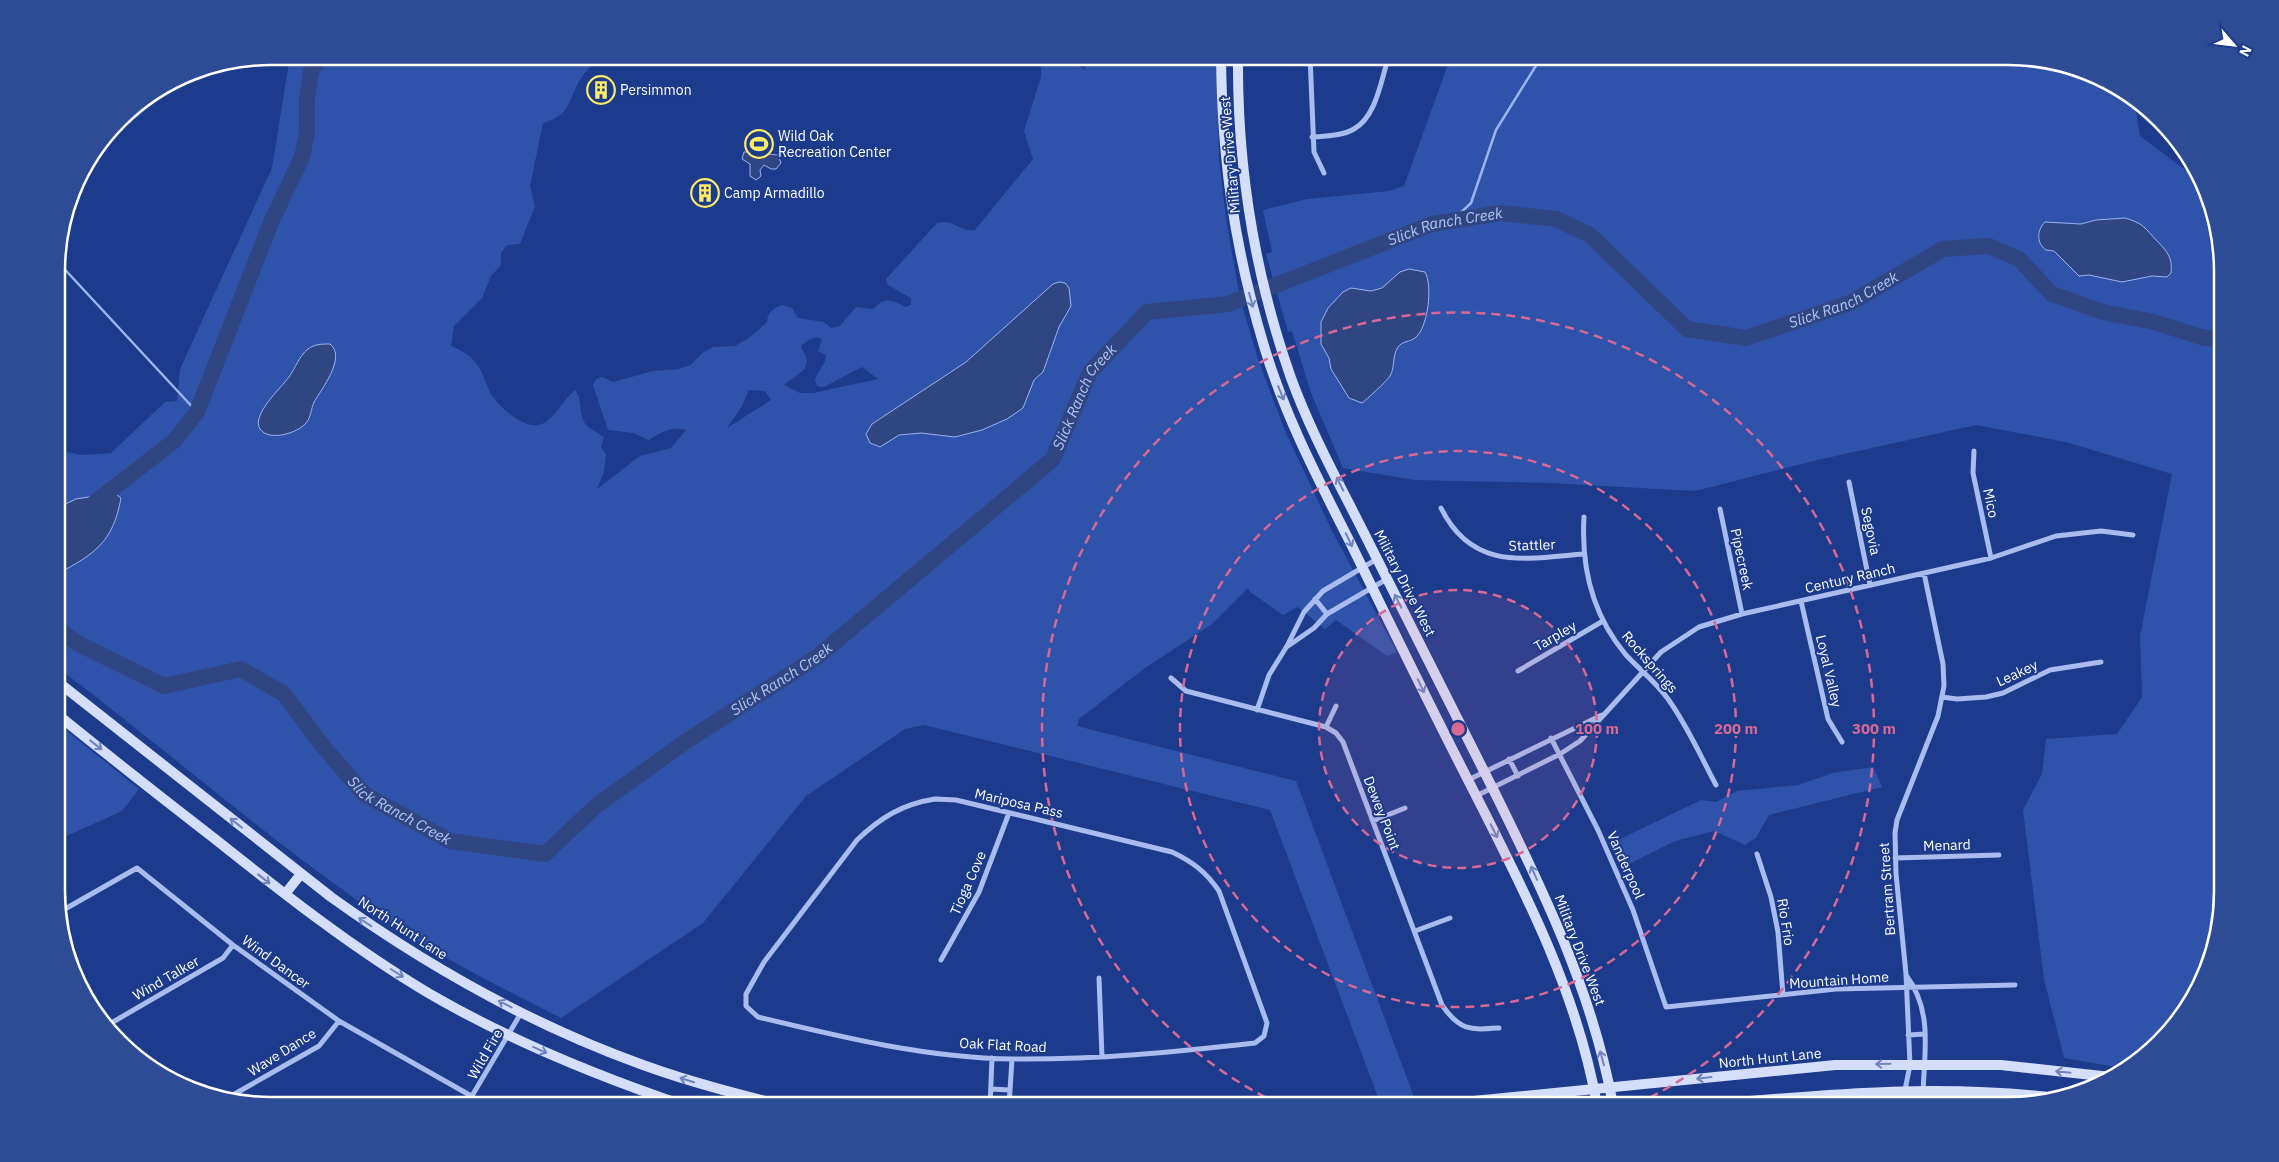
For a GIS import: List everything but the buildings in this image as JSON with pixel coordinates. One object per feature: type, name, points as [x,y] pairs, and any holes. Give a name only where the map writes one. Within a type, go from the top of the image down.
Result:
[{"type":"main road","name":"Military Drive West","points":[[1221,65],[1224,148],[1232,217],[1239,252],[1264,347],[1303,445],[1468,780],[1522,885],[1545,939],[1577,1029],[1595,1097]]},
{"type":"main road","name":"Military Drive West","points":[[1238,65],[1238,109],[1245,200],[1264,291],[1292,379],[1310,421],[1377,559],[1528,858],[1568,951],[1584,996],[1612,1097]]},
{"type":"main road","name":"North Hunt Lane","points":[[65,688],[362,920],[470,986],[565,1034],[643,1065],[710,1087],[749,1097]]},
{"type":"main road","points":[[65,721],[285,894],[362,951],[430,994],[508,1036],[594,1073],[661,1097]]},
{"type":"main road","points":[[285,894],[301,874]]},
{"type":"main road","name":"North Hunt Lane","points":[[1524,1097],[1806,1067],[2000,1065],[2099,1076]]},
{"type":"main road","points":[[1792,1097],[1904,1090],[2026,1096]]},
{"type":"street","points":[[1310,65],[1312,137],[1314,152],[1324,173]]},
{"type":"street","points":[[1312,137],[1340,134],[1354,130],[1364,121],[1372,109],[1386,65]]},
{"type":"street","name":"Mico","points":[[1974,452],[1973,473],[1991,558]]},
{"type":"street","name":"Segovia","points":[[1849,482],[1870,585]]},
{"type":"street","name":"Stattler","points":[[1441,508],[1462,537],[1476,548],[1492,555],[1509,559],[1527,559],[1583,554]]},
{"type":"street","name":"Pipecreek","points":[[1720,509],[1742,614]]},
{"type":"street","name":"Rocksprings","points":[[1584,517],[1583,554],[1591,592],[1603,621],[1617,644],[1676,709],[1716,785]]},
{"type":"street","name":"Century Ranch","points":[[1476,796],[1560,754],[1580,741],[1661,652],[1686,634],[1714,621],[1991,558],[2064,534],[2101,531],[2133,535]]},
{"type":"street","points":[[1258,710],[1269,675],[1287,646],[1304,612],[1323,591],[1377,559]]},
{"type":"street","name":"Bertram Street","points":[[1904,1097],[1904,1090],[1910,1065],[1906,974],[1894,833],[1897,820],[1938,716],[1944,686],[1943,664],[1924,573]]},
{"type":"street","points":[[1287,646],[1314,628],[1327,614],[1387,579]]},
{"type":"street","points":[[1315,599],[1327,614]]},
{"type":"street","name":"Loyal Valley","points":[[1801,601],[1828,719],[1842,742]]},
{"type":"street","name":"Tarpley","points":[[1518,671],[1603,621]]},
{"type":"street","name":"Leakey","points":[[1942,697],[1957,699],[2003,694],[2050,670],[2101,662]]},
{"type":"street","name":"Dewey Point","points":[[1171,678],[1186,691],[1326,728],[1336,733],[1343,742],[1442,1005],[1452,1020],[1464,1027],[1476,1030],[1499,1028]]},
{"type":"street","points":[[1326,728],[1336,706]]},
{"type":"street","name":"Century Ranch","points":[[1468,780],[1551,738],[1604,714]]},
{"type":"street","name":"Vanderpool","points":[[1551,738],[1598,830],[1633,910],[1666,1007]]},
{"type":"street","points":[[1509,759],[1518,776]]},
{"type":"street","name":"Mariposa Pass","points":[[746,1006],[746,994],[764,962],[857,840],[874,823],[893,811],[915,802],[935,799],[956,800],[1172,852],[1196,865],[1209,877],[1219,891],[1267,1024],[1264,1036]]},
{"type":"street","points":[[1373,821],[1405,808]]},
{"type":"street","name":"Tioga Cove","points":[[941,960],[979,892],[1009,813]]},
{"type":"street","name":"Rio Frio","points":[[1757,854],[1771,897],[1778,932],[1783,995]]},
{"type":"street","name":"Menard","points":[[1895,858],[1999,855]]},
{"type":"street","name":"Wind Dancer","points":[[66,908],[137,868],[233,946],[339,1021],[472,1097]]},
{"type":"street","points":[[1414,931],[1450,918]]},
{"type":"street","name":"Wind Talker","points":[[113,1022],[223,958],[233,946]]},
{"type":"street","points":[[1906,974],[1916,987],[1922,1005],[1927,1065],[1923,1097]]},
{"type":"street","points":[[1099,978],[1102,1057]]},
{"type":"street","name":"Mountain Home","points":[[1666,1007],[1836,989],[2015,985]]},
{"type":"street","name":"Oak Flat Road","points":[[746,1006],[758,1017],[871,1044],[992,1058],[1102,1057],[1255,1043],[1264,1036]]},
{"type":"street","name":"Wild Fire","points":[[472,1097],[521,1012]]},
{"type":"street","name":"Wave Dance","points":[[235,1094],[319,1046],[339,1021]]},
{"type":"street","points":[[1908,1035],[1925,1034]]},
{"type":"street","points":[[991,1097],[992,1058]]},
{"type":"street","points":[[1010,1097],[1012,1059]]},
{"type":"street","points":[[991,1089],[1010,1090]]},
{"type":"shaded area","points":[[289,65],[592,65],[579,81],[566,109],[557,117],[543,123],[530,186],[535,206],[520,244],[507,245],[501,253],[501,265],[491,276],[482,298],[454,326],[451,346],[459,349],[476,362],[491,394],[507,412],[530,425],[537,425],[549,420],[575,390],[579,397],[581,414],[585,424],[604,437],[601,447],[606,454],[604,472],[597,489],[640,456],[671,448],[686,430],[676,429],[667,431],[649,440],[633,433],[608,430],[593,385],[596,379],[602,377],[613,382],[653,371],[679,369],[691,365],[702,353],[713,347],[735,346],[749,338],[767,322],[768,315],[772,311],[782,305],[792,308],[798,318],[824,322],[831,328],[840,326],[856,307],[873,309],[881,302],[888,300],[905,307],[911,305],[911,298],[888,285],[886,279],[937,223],[947,222],[966,229],[975,230],[1033,159],[1024,131],[1041,77],[1041,65],[1079,65],[1086,70],[1084,65],[1216,65],[1219,159],[1226,219],[1240,298],[1258,359],[1285,431],[1332,531],[1397,652],[1387,656],[1336,620],[1325,629],[1298,607],[1283,615],[1250,592],[1248,588],[1212,624],[1145,668],[1079,719],[1077,726],[1296,781],[1414,1097],[1378,1097],[1270,810],[924,725],[905,729],[806,796],[703,923],[561,1018],[433,950],[392,924],[306,863],[65,673],[65,452],[83,455],[111,453],[165,402],[177,401],[180,369],[272,168]],"holes":[[[818,337],[822,340],[818,351],[826,355],[825,361],[815,379],[817,386],[824,387],[862,367],[878,379],[813,393],[800,393],[784,385],[805,369],[807,360],[801,346],[809,340]],[[749,390],[765,391],[771,400],[727,428],[742,406]]]},
{"type":"shaded area","points":[[1448,65],[2021,65],[2061,72],[2087,81],[2111,93],[2136,110],[2140,136],[2189,172],[2193,180],[2207,218],[2214,258],[2214,904],[2207,944],[2193,982],[2163,1027],[2144,1046],[2114,1067],[2064,1058],[2044,979],[2023,810],[2042,774],[2046,739],[2117,734],[2142,697],[2140,636],[2172,474],[2066,442],[1976,425],[1822,459],[1695,491],[1549,483],[1415,480],[1343,468],[1311,393],[1292,331],[1288,332],[1266,254],[1272,252],[1263,210],[1307,199],[1389,191],[1404,186]]},
{"type":"shaded area","points":[[759,146],[763,146],[766,154],[778,155],[781,163],[776,169],[771,169],[764,165],[760,170],[761,176],[756,180],[750,176],[750,164],[742,159],[744,152],[758,152]]},
{"type":"shaded area","points":[[2125,218],[2143,227],[2166,252],[2170,259],[2171,268],[2171,273],[2167,277],[2152,276],[2122,282],[2089,275],[2079,276],[2054,251],[2046,250],[2040,244],[2039,233],[2045,222],[2081,224],[2096,220]]},
{"type":"shaded area","points":[[1409,269],[1425,272],[1427,278],[1429,296],[1423,325],[1415,338],[1398,347],[1392,373],[1381,386],[1362,403],[1349,398],[1331,369],[1329,358],[1321,344],[1321,322],[1328,308],[1343,292],[1351,288],[1371,291],[1382,288],[1400,272]]},
{"type":"shaded area","points":[[1065,283],[1069,288],[1071,306],[1059,327],[1043,372],[1034,380],[1023,408],[1007,419],[982,430],[955,437],[921,433],[899,435],[880,447],[870,443],[866,434],[872,424],[966,362],[1053,284]]},
{"type":"shaded area","points":[[330,344],[336,357],[334,365],[327,382],[314,402],[306,423],[297,430],[283,435],[264,433],[258,423],[263,409],[289,377],[302,355],[313,346]]},
{"type":"shaded area","points":[[114,493],[121,498],[113,526],[100,545],[92,553],[65,570],[65,504],[76,499]]},
{"type":"shaded area","points":[[65,730],[139,789],[122,811],[65,837]]},
{"type":"shaded area","points":[[1873,767],[1882,787],[1769,815],[1756,838],[1745,845],[1714,831],[1675,841],[1627,865],[1616,841],[1701,800],[1716,802],[1737,791],[1798,785],[1833,773]]},
{"type":"waterway","points":[[65,526],[174,441],[197,412],[272,220],[302,157],[307,132],[307,98],[311,72],[315,65]]},
{"type":"waterway","points":[[1454,219],[1471,203],[1496,130],[1536,65]]},
{"type":"waterway","name":"Slick Ranch Creek","points":[[65,634],[77,643],[164,686],[241,669],[284,694],[322,745],[364,794],[450,841],[545,854],[596,806],[685,742],[817,657],[1053,459],[1090,372],[1147,312],[1228,304],[1432,224],[1501,213],[1556,219],[1590,235],[1687,329],[1746,338],[1850,303],[1943,249],[1989,246],[2019,259],[2052,294],[2103,312],[2154,322],[2201,337],[2214,339]]},
{"type":"waterway","points":[[65,270],[197,412]]},
{"type":"place","name":"Persimmon","points":[[601,90]]},
{"type":"place","name":"Wild Oak Recreation Center","points":[[759,144]]},
{"type":"place","name":"Camp Armadillo","points":[[705,193]]}]
